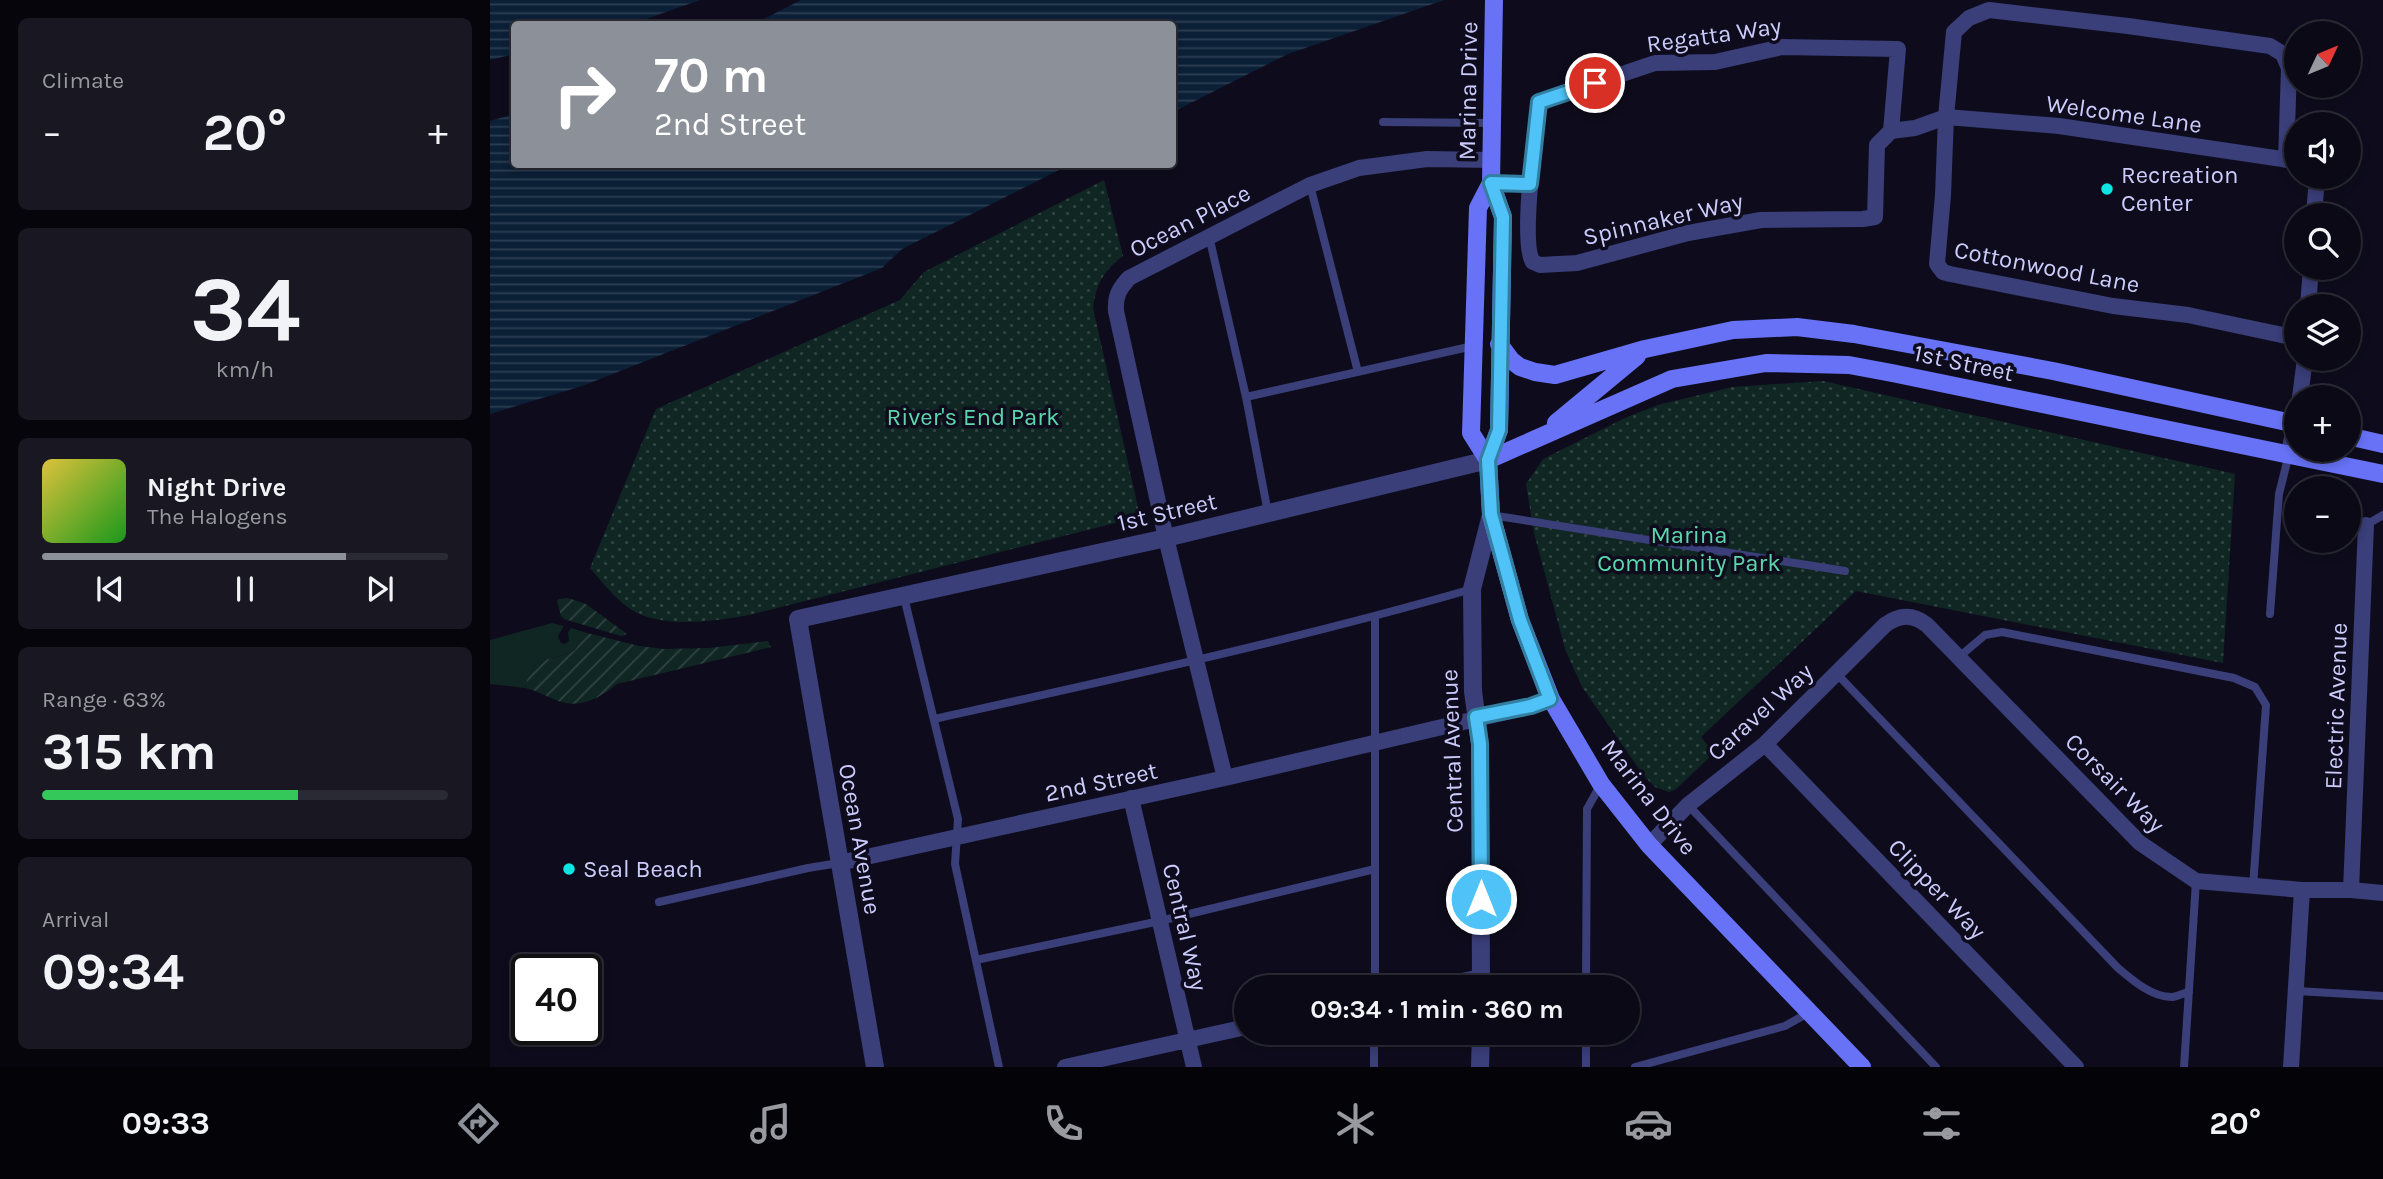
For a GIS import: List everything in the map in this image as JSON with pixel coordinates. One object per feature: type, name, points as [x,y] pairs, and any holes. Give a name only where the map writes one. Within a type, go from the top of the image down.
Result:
[{"type":"main road","name":"Marina Drive","points":[[1494,6],[1491,183],[1503,217],[1499,430],[1488,460],[1491,514],[1520,620],[1550,699],[1601,784],[1650,845],[1861,1067]]},
{"type":"main road","name":"Marina Drive","points":[[1488,460],[1471,433],[1478,208],[1491,183]]},
{"type":"main road","name":"1st Street","points":[[1542,435],[1591,391],[1645,349],[1733,330],[1797,327],[1854,334],[2053,371],[2284,419]]},
{"type":"main road","points":[[1499,344],[1520,367],[1555,375],[1645,349]]},
{"type":"main road","name":"1st Street","points":[[1488,460],[1672,379],[1766,363],[1849,365],[2284,452]]},
{"type":"main road","points":[[2361,439],[2383,444]]},
{"type":"main road","name":"1st Street","points":[[2329,462],[2383,474]]},
{"type":"street","name":"Cottonwood Lane","points":[[2284,335],[2189,315],[2113,306],[1943,272],[1937,264],[1954,32],[1969,18],[1989,10],[2270,46],[2283,54],[2289,68],[2290,112]]},
{"type":"street","name":"Regatta Way","points":[[1530,184],[1539,102],[1655,63],[1715,62],[1782,47],[1898,49],[1891,131]]},
{"type":"street","points":[[1891,131],[1915,128],[1946,117]]},
{"type":"street","name":"Welcome Lane","points":[[1946,117],[2059,126],[2284,159]]},
{"type":"street","name":"Spinnaker Way","points":[[1530,184],[1530,257],[1540,265],[1577,263],[1688,233],[1761,220],[1875,217],[1877,145],[1891,131]]},
{"type":"street","name":"Ocean Place","points":[[1166,538],[1116,311],[1115,299],[1120,288],[1129,278],[1310,185],[1359,168],[1427,159],[1492,160]]},
{"type":"street","points":[[1491,183],[1530,184]]},
{"type":"street","name":"1st Street","points":[[797,619],[1166,538],[1488,460]]},
{"type":"street","name":"Central Avenue","points":[[1481,975],[1480,744],[1473,691],[1472,589],[1491,514]]},
{"type":"street","name":"Electric Avenue","points":[[2351,890],[2366,525]]},
{"type":"street","points":[[1166,538],[1225,778]]},
{"type":"street","name":"Corsair Way","points":[[1902,616],[1920,619],[2140,844],[2196,881],[2253,887],[2383,893]]},
{"type":"street","name":"Caravel Way","points":[[1650,845],[1688,805],[1765,744],[1885,625],[1902,616]]},
{"type":"street","name":"Ocean Avenue","points":[[797,619],[874,1067]]},
{"type":"street","name":"2nd Street","points":[[839,863],[1225,778],[1531,706],[1550,699]]},
{"type":"street","name":"Clipper Way","points":[[1765,744],[2076,1067]]},
{"type":"street","name":"Central Way","points":[[1130,798],[1194,1067]]},
{"type":"street","points":[[2291,1067],[2302,890]]},
{"type":"street","points":[[1065,1067],[1234,1030]]},
{"type":"street","points":[[1480,1067],[1481,1045]]},
{"type":"lane","points":[[1383,122],[1493,123]]},
{"type":"lane","points":[[1310,185],[1358,372]]},
{"type":"lane","points":[[1209,236],[1246,397],[1268,513]]},
{"type":"lane","points":[[1246,397],[1473,346]]},
{"type":"lane","points":[[2270,614],[2279,494],[2287,462]]},
{"type":"lane","points":[[1491,514],[1845,571]]},
{"type":"lane","points":[[2366,525],[2383,515]]},
{"type":"lane","points":[[934,719],[1375,617],[1472,589]]},
{"type":"lane","points":[[904,597],[958,819],[956,863],[999,1067]]},
{"type":"lane","points":[[1375,617],[1375,975]]},
{"type":"lane","points":[[1959,657],[1984,635],[2002,632],[2234,678],[2255,687],[2266,705],[2253,887]]},
{"type":"lane","points":[[1836,673],[2118,968],[2134,982],[2152,992],[2172,997],[2189,992]]},
{"type":"lane","points":[[1586,975],[1587,809],[1601,784]]},
{"type":"lane","points":[[1688,805],[1936,1067]]},
{"type":"lane","name":"2nd Street","points":[[659,902],[839,863]]},
{"type":"lane","points":[[976,960],[1160,921],[1375,869]]},
{"type":"lane","points":[[2184,1067],[2196,881]]},
{"type":"lane","points":[[2297,991],[2383,996]]},
{"type":"lane","points":[[1634,1067],[1785,1026],[1808,1013]]},
{"type":"lane","points":[[1374,1045],[1374,1067]]},
{"type":"lane","points":[[1586,1045],[1586,1067]]},
{"type":"green space","name":"River's End Park","points":[[1104,180],[1123,256],[1102,278],[1093,308],[1139,512],[1135,518],[749,615],[705,621],[674,622],[645,616],[620,601],[590,568],[656,409],[900,300],[924,272]]},
{"type":"green space","name":"Marina Community Park","points":[[1823,381],[2235,474],[2223,663],[1856,591],[1701,737],[1714,753],[1676,789],[1669,792],[1655,787],[1644,776],[1582,687],[1565,649],[1534,533],[1526,484],[1543,459],[1627,417],[1658,405],[1732,387]]},
{"type":"green space","points":[[568,598],[586,604],[627,634],[621,636],[564,619],[557,601]]},
{"type":"green space","points":[[552,623],[564,626],[558,636],[561,643],[569,641],[568,632],[571,628],[587,633],[574,651],[537,664],[528,677],[525,688],[490,684],[490,640]]},
{"type":"green space","points":[[587,633],[639,646],[664,649],[709,648],[768,641],[771,647],[617,684],[604,694],[581,703],[565,703],[525,688],[528,677],[537,664],[574,651]]},
{"type":"water","points":[[490,0],[700,0],[640,21],[511,21],[511,55],[490,60]]},
{"type":"water","points":[[801,0],[1444,0],[1288,54],[1176,110],[1176,21],[760,21]]},
{"type":"water","points":[[511,115],[511,168],[1063,168],[902,249],[882,268],[582,386],[490,414],[490,121]]},
{"type":"place","name":"Recreation Center","points":[[2107,189]]},
{"type":"place","name":"Seal Beach","points":[[569,869]]},
{"type":"route","points":[[1481,899],[1480,744],[1476,717],[1531,706],[1550,699],[1520,620],[1491,514],[1488,460],[1499,430],[1503,217],[1491,183],[1530,184],[1539,102],[1595,83]]}]
